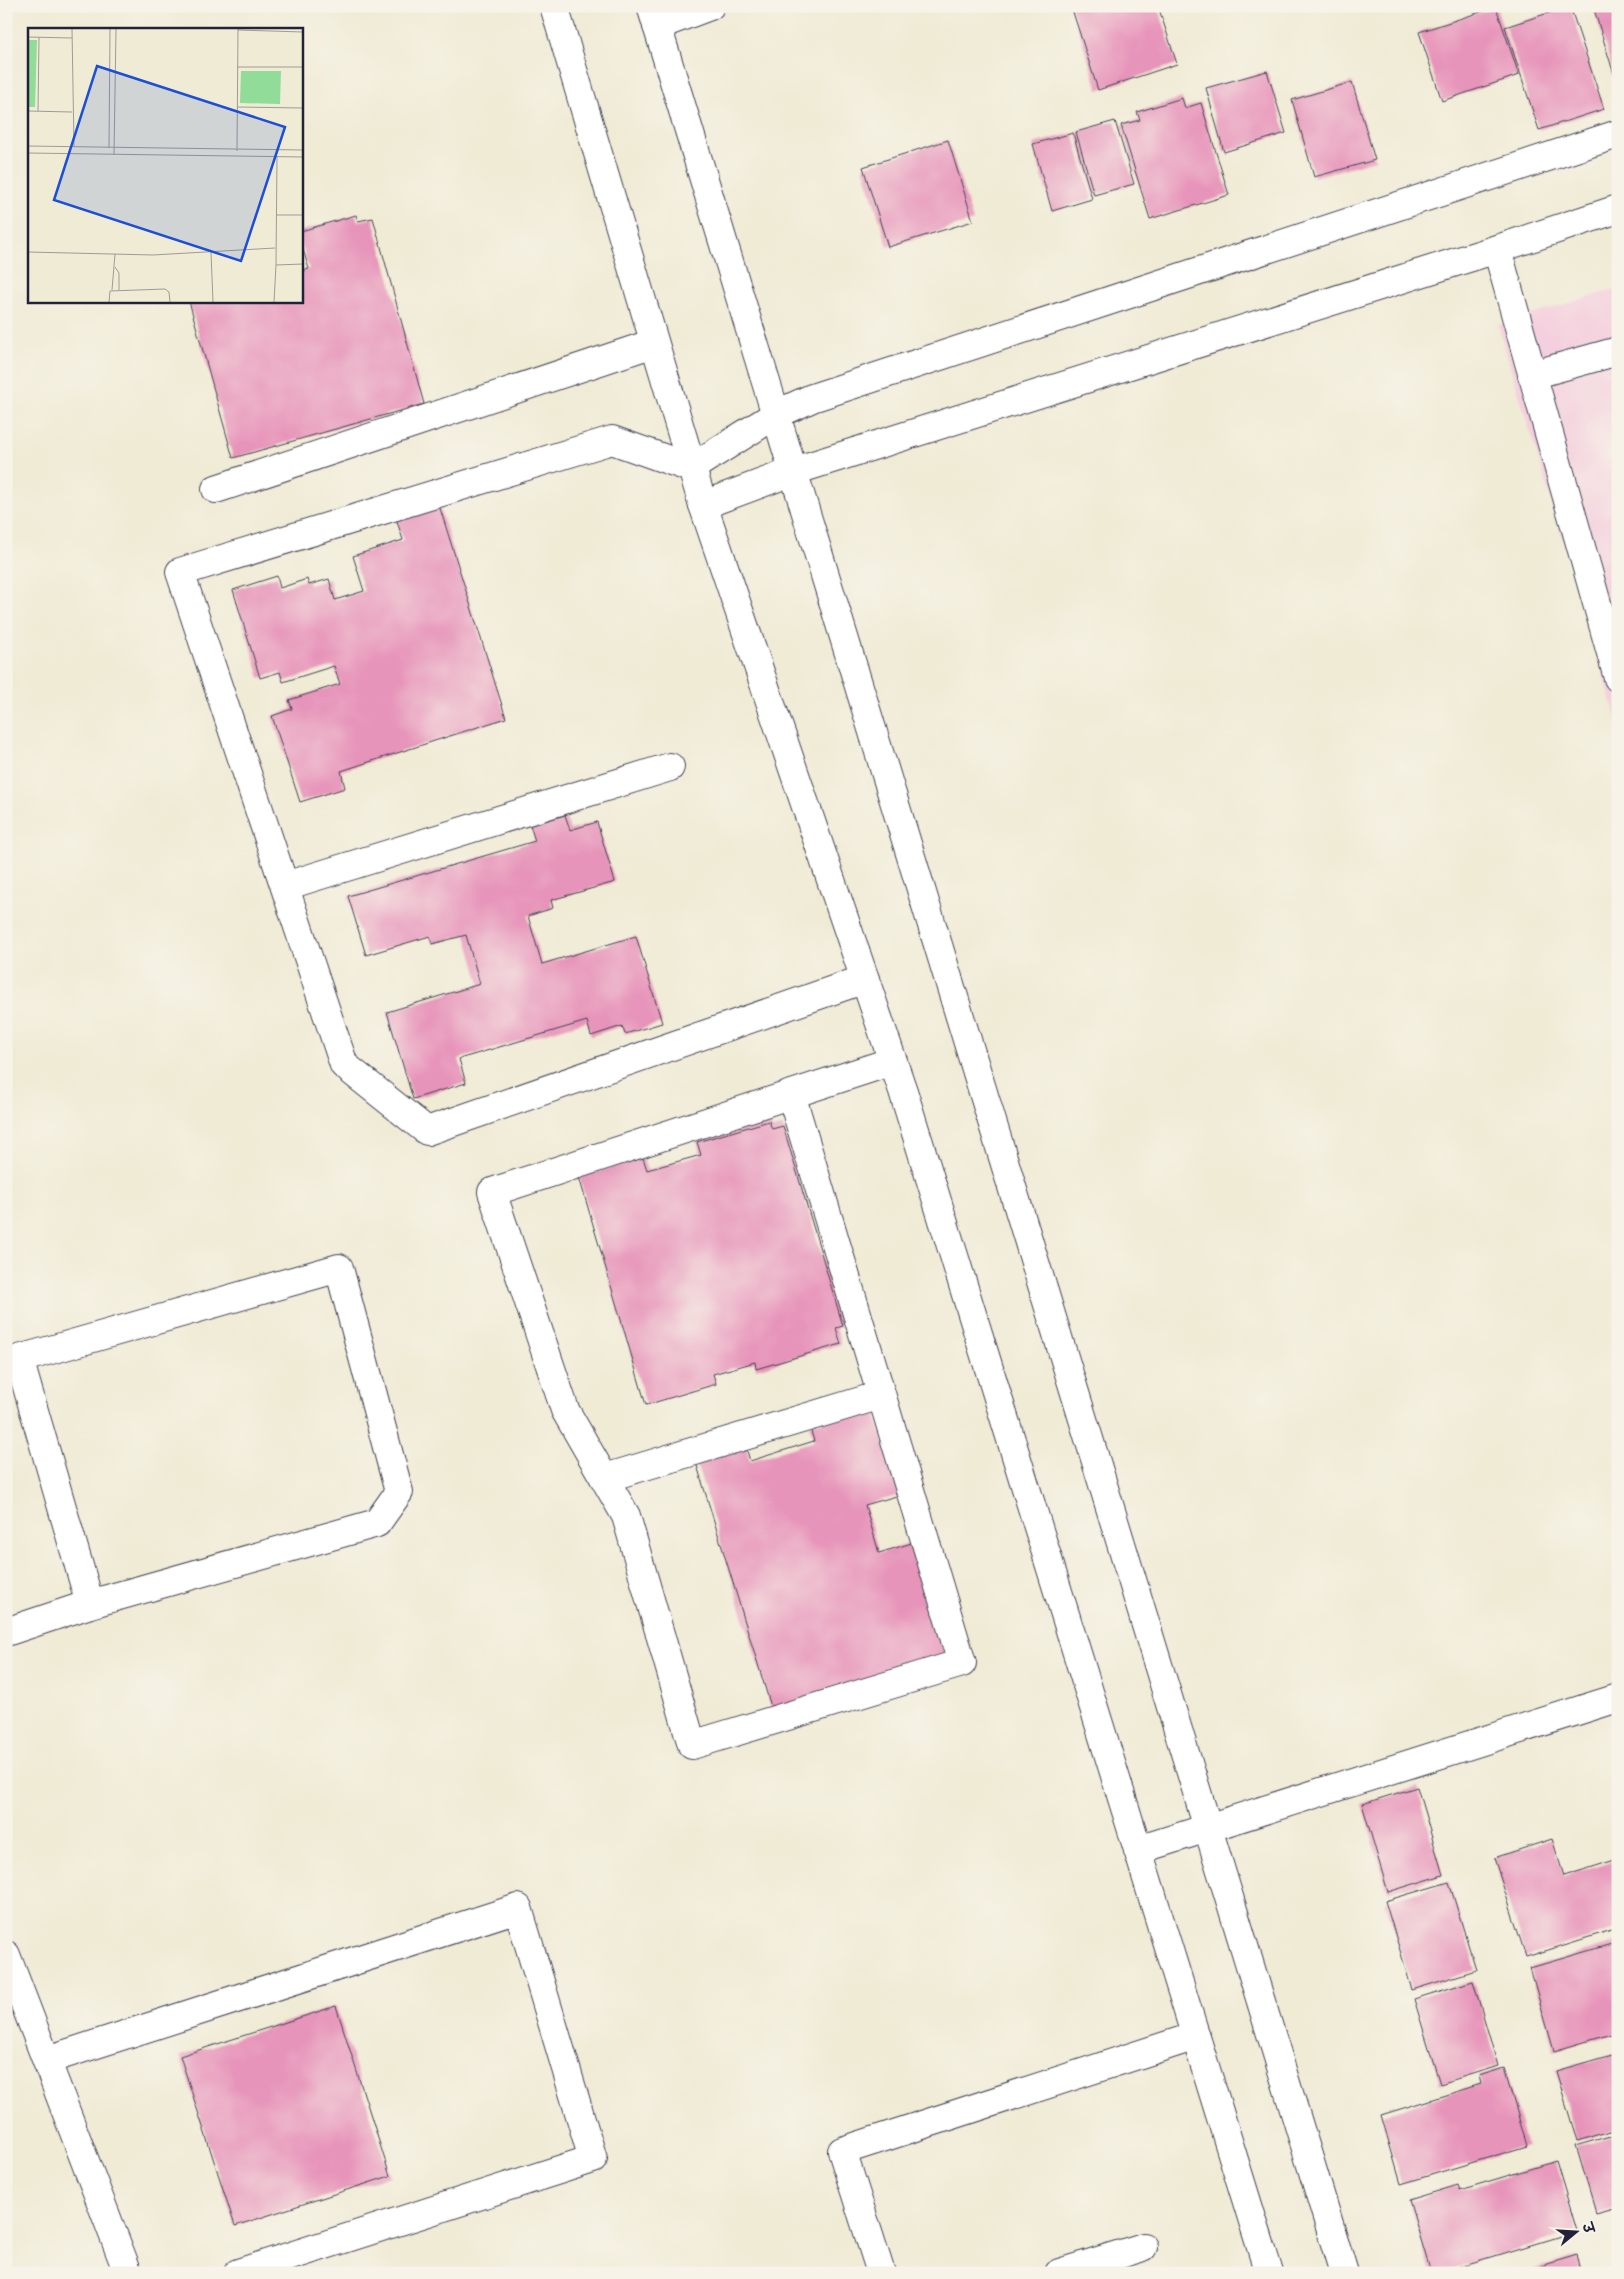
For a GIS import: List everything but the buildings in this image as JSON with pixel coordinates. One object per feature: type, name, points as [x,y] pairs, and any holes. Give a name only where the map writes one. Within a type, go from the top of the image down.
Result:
[{"type":"street","points":[[554,6],[702,505],[893,1060],[1269,2273]]},
{"type":"street","points":[[710,6],[654,16],[1344,2273]]},
{"type":"street","points":[[691,468],[775,415],[812,398],[1618,134]]},
{"type":"street","points":[[702,505],[794,471],[1497,250],[1618,209]]},
{"type":"street","points":[[1497,250],[1618,678]]},
{"type":"street","points":[[216,489],[654,343]]},
{"type":"street","points":[[1532,374],[1618,351]]},
{"type":"street","points":[[691,468],[612,440],[180,572],[344,1065],[427,1131],[865,978]]},
{"type":"street","points":[[285,886],[670,767]]},
{"type":"street","points":[[791,1094],[962,1663],[692,1745],[626,1516],[565,1410],[492,1192],[893,1060]]},
{"type":"street","points":[[6,1632],[90,1604],[377,1523],[399,1492],[339,1268],[13,1361],[90,1604]]},
{"type":"street","points":[[605,1478],[881,1395]]},
{"type":"street","points":[[1138,1850],[1618,1698]]},
{"type":"street","points":[[47,2060],[518,1908],[593,2160],[238,2273]]},
{"type":"street","points":[[6,1955],[128,2273]]},
{"type":"street","points":[[881,2273],[842,2152],[1196,2036]]},
{"type":"street","points":[[1059,2273],[1142,2247]]},
{"type":"shaded area","points":[[1618,288],[1618,723],[1498,325]]}]
